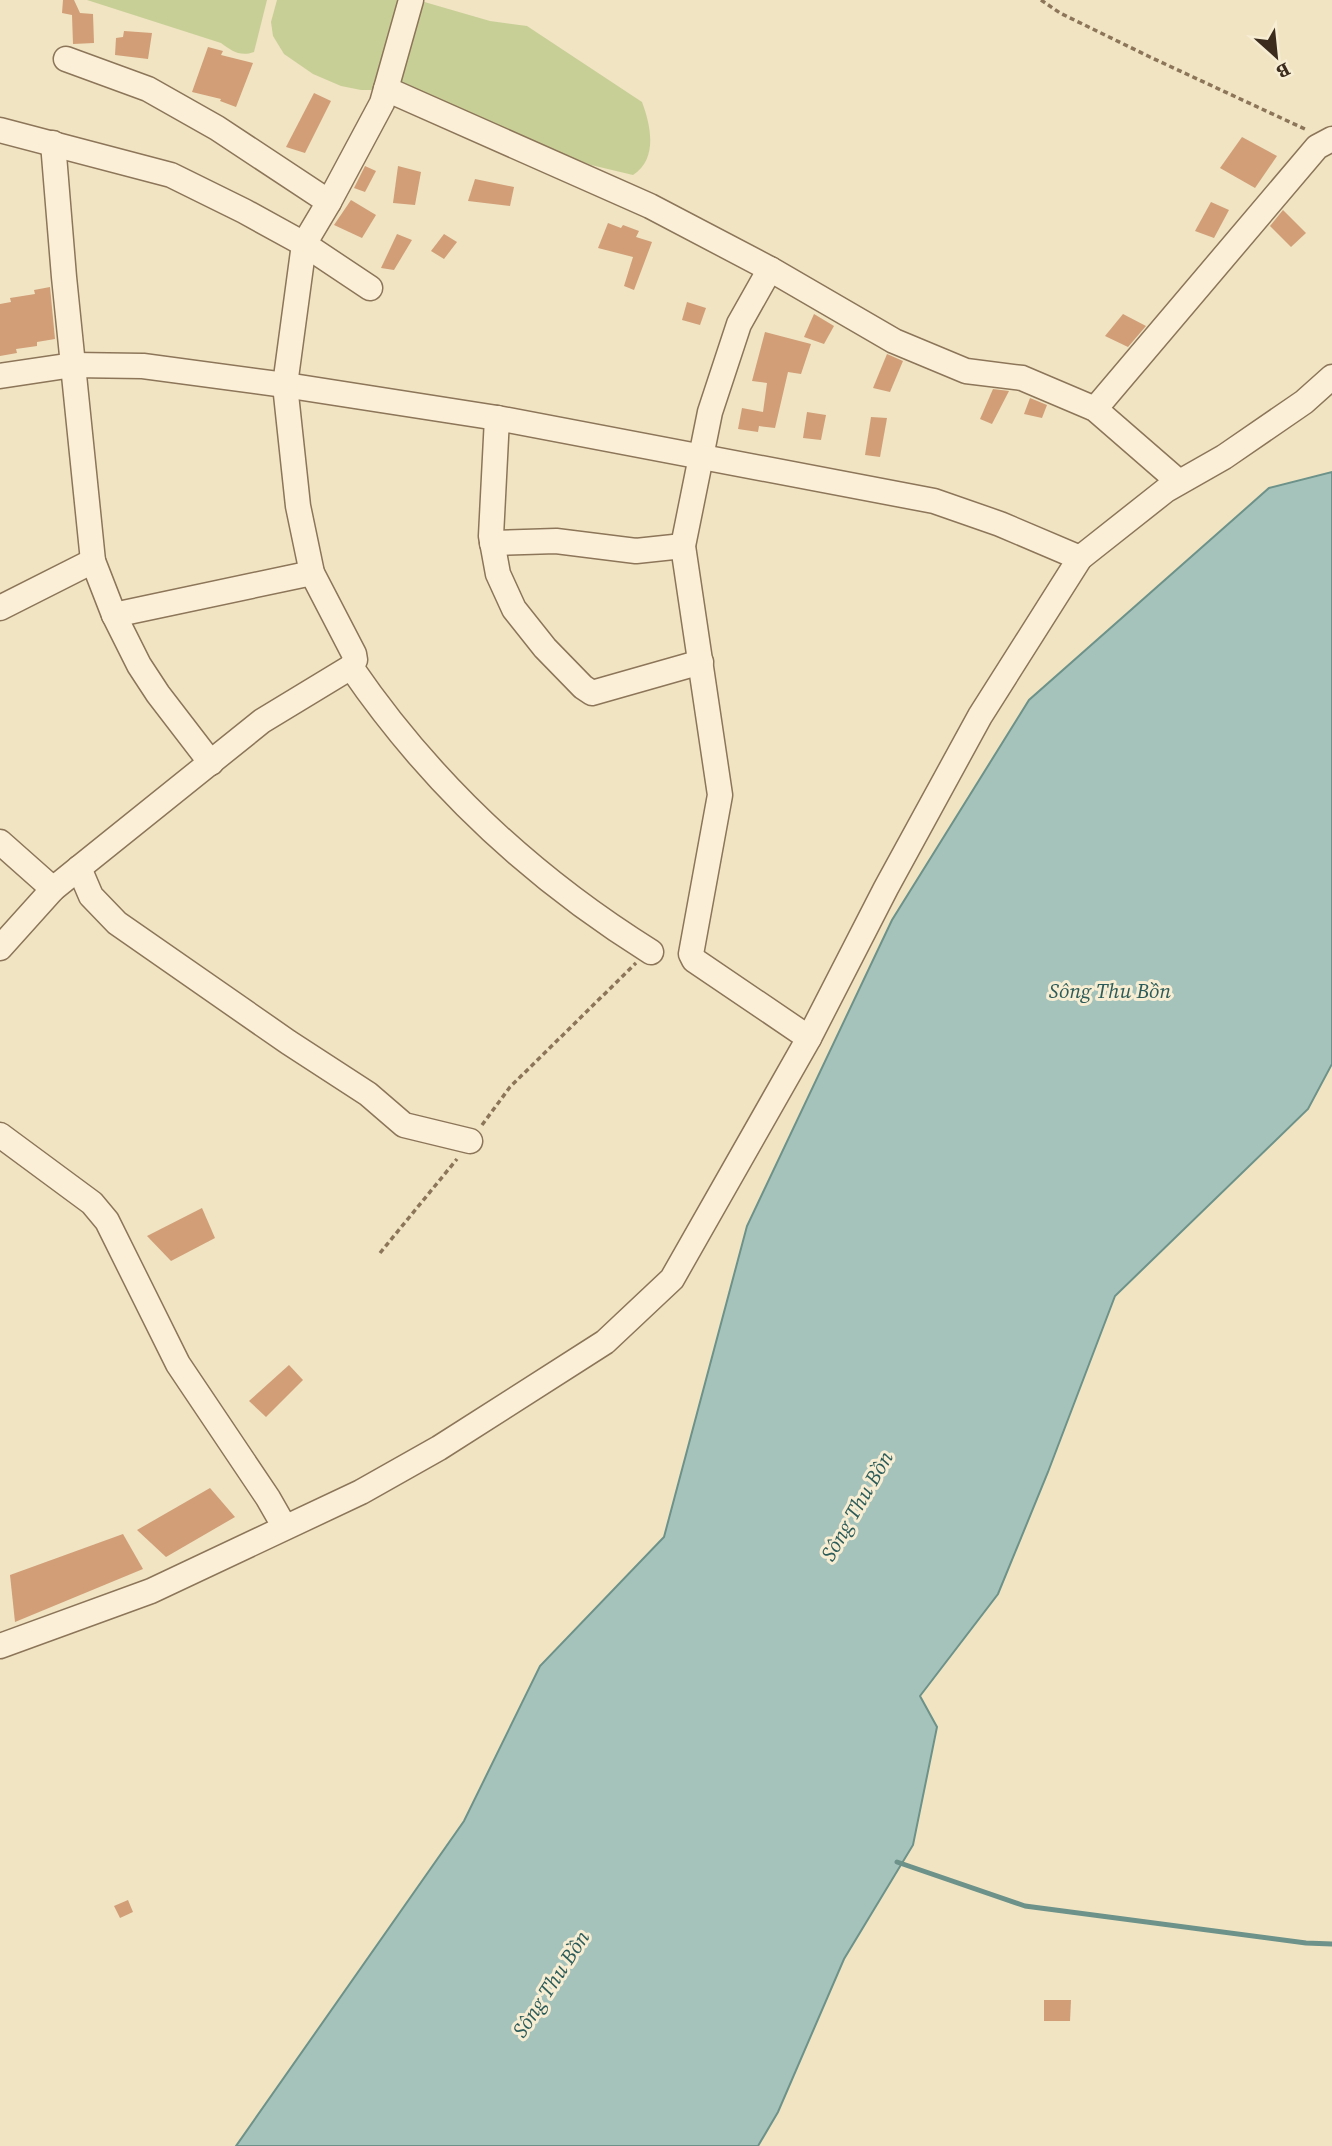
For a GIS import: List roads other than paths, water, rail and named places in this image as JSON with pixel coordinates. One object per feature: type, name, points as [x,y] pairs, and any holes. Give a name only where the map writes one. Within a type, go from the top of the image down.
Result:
[{"type":"street","points":[[0,948],[52,890],[79,868],[262,721],[351,667],[355,660],[312,573],[298,506],[285,385],[304,244],[382,103],[411,0]]},
{"type":"street","points":[[66,59],[148,89],[217,128],[329,202]]},
{"type":"street","points":[[386,89],[650,206],[769,269],[894,341],[966,371],[1022,378],[1095,409],[1179,482]]},
{"type":"street","points":[[0,130],[171,176],[304,244],[370,288]]},
{"type":"street","points":[[1095,409],[1327,141]]},
{"type":"street","points":[[53,143],[93,561],[114,615],[139,665],[211,763]]},
{"type":"street","points":[[769,269],[739,324],[710,412],[683,546],[720,795],[691,954],[697,962],[809,1038]]},
{"type":"street","points":[[0,376],[73,365],[143,366],[497,418],[934,501],[1000,524],[1080,558]]},
{"type":"street","points":[[0,1646],[151,1591],[361,1492],[439,1448],[605,1342],[672,1279],[809,1038],[886,888],[980,716],[1080,558],[1166,490],[1247,441],[1304,402],[1332,377]]},
{"type":"street","points":[[497,418],[492,543],[498,574],[514,608],[545,648],[588,691],[598,693],[701,662]]},
{"type":"street","points":[[492,543],[556,541],[636,551],[683,546]]},
{"type":"street","points":[[0,608],[93,561]]},
{"type":"street","points":[[114,615],[312,573]]},
{"type":"street","points":[[351,667],[378,707],[470,812],[563,892],[651,952]]},
{"type":"street","points":[[0,842],[52,890]]},
{"type":"street","points":[[79,868],[91,896],[117,923],[368,1094],[404,1125],[470,1140]]},
{"type":"street","points":[[0,1135],[92,1203],[107,1221],[178,1364],[284,1526]]},
{"type":"water","name":"Sông Thu Bồn","points":[[1332,472],[1332,1064],[1308,1109],[1115,1296],[998,1594],[920,1696],[937,1727],[913,1845],[844,1959],[778,2112],[758,2146],[236,2146],[464,1821],[540,1666],[664,1537],[747,1226],[892,920],[1029,700],[1269,488]]},
{"type":"waterway","points":[[897,1862],[1025,1906],[1306,1943],[1332,1944]]}]
